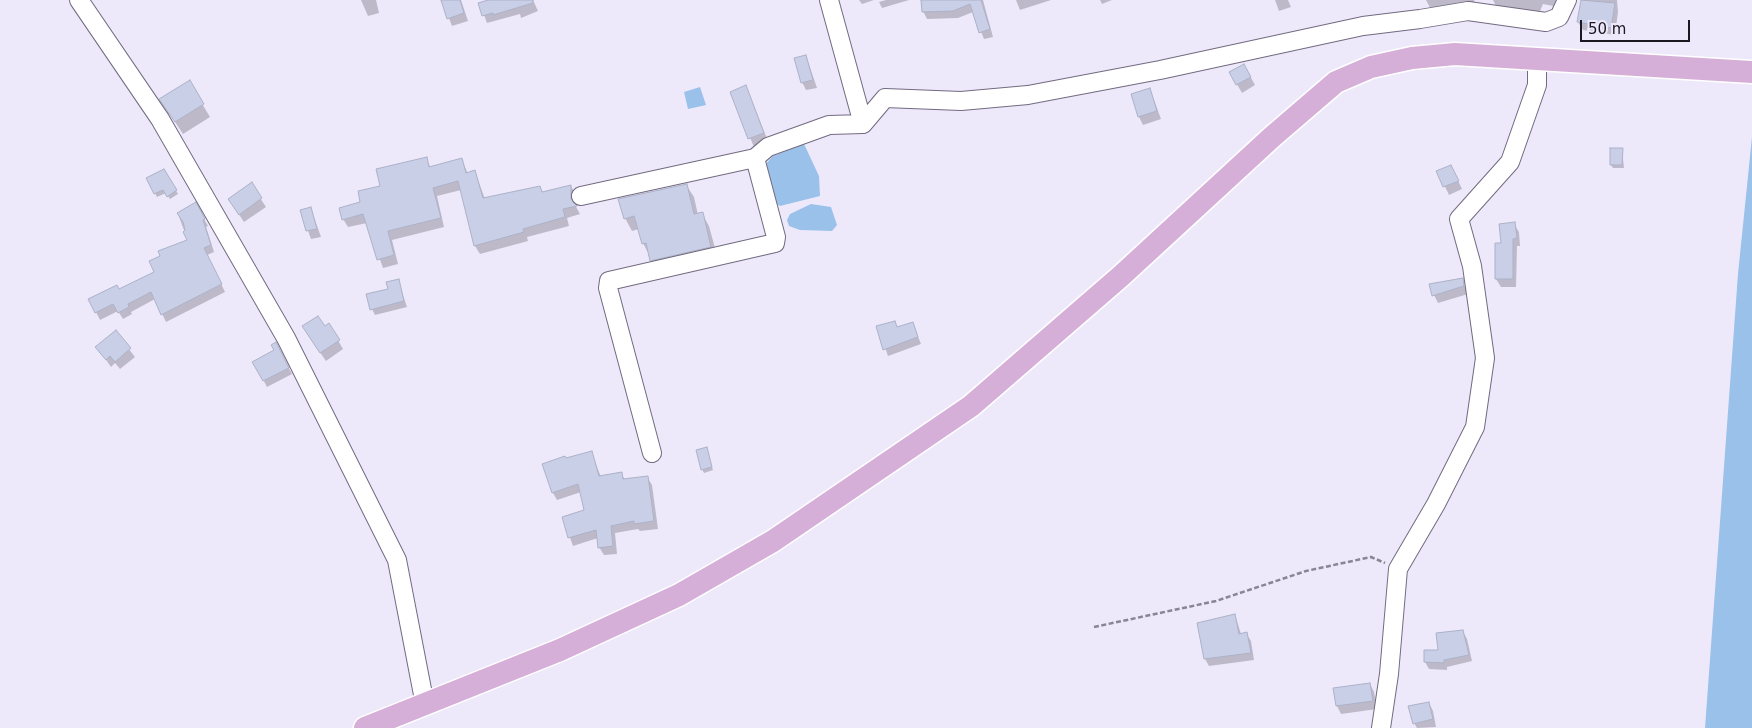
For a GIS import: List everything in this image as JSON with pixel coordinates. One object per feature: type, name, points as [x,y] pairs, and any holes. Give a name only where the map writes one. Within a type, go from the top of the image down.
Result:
[{"type":"main road","points":[[366,728],[560,650],[679,595],[773,541],[971,406],[1121,276],[1272,137],[1336,82],[1371,67],[1412,58],[1455,54],[1752,72]]},
{"type":"street","points":[[79,0],[160,118],[286,338],[397,560],[426,705]]},
{"type":"street","points":[[829,0],[863,124]]},
{"type":"street","points":[[581,196],[755,158],[768,147],[829,125],[863,124],[885,98],[961,100],[1028,95],[1160,70],[1363,26],[1420,20],[1468,10],[1546,22],[1559,17],[1567,0]]},
{"type":"street","points":[[1381,728],[1389,674],[1398,569],[1436,504],[1475,427],[1485,358],[1472,266],[1459,219],[1510,162],[1537,85],[1537,58]]},
{"type":"street","points":[[652,453],[608,288],[609,280],[775,243],[776,237],[755,158]]},
{"type":"path","points":[[1094,627],[1216,601],[1306,571],[1371,557],[1398,569]]},
{"type":"water","points":[[700,87],[706,105],[688,109],[684,92]]},
{"type":"water","points":[[1752,137],[1752,728],[1705,728],[1738,274]]},
{"type":"water","points":[[804,144],[819,176],[820,196],[780,206],[775,203],[763,167],[773,156]]},
{"type":"water","points":[[811,204],[831,207],[837,225],[832,231],[800,230],[789,226],[787,220],[790,214]]},
{"type":"building","points":[[441,0],[460,0],[464,13],[447,19]]},
{"type":"building","points":[[488,0],[533,0],[533,3],[493,15],[493,13],[482,16],[478,3]]},
{"type":"building","points":[[921,0],[981,0],[990,29],[979,33],[970,4],[953,11],[922,12]]},
{"type":"building","points":[[1581,0],[1615,3],[1611,28],[1577,22]]},
{"type":"building","points":[[806,55],[813,80],[801,83],[794,58]]},
{"type":"building","points":[[1244,64],[1251,77],[1236,85],[1229,72]]},
{"type":"building","points":[[190,80],[204,104],[175,122],[159,99]]},
{"type":"building","points":[[746,85],[764,133],[748,139],[730,92]]},
{"type":"building","points":[[1150,88],[1157,111],[1138,117],[1131,94]]},
{"type":"building","points":[[1610,148],[1623,148],[1622,165],[1610,165]]},
{"type":"building","points":[[427,157],[429,167],[462,158],[466,173],[475,170],[483,198],[540,186],[542,192],[571,185],[571,199],[577,206],[563,209],[565,217],[523,229],[524,232],[474,246],[458,181],[433,188],[441,218],[388,231],[394,255],[377,260],[363,214],[342,220],[339,208],[360,202],[358,191],[380,186],[376,169]]},
{"type":"building","points":[[1451,165],[1459,181],[1443,187],[1436,171]]},
{"type":"building","points":[[164,169],[177,190],[167,197],[163,190],[154,194],[146,178]]},
{"type":"building","points":[[252,182],[262,198],[239,215],[228,199]]},
{"type":"building","points":[[687,184],[694,214],[703,212],[711,247],[650,261],[646,243],[642,244],[634,216],[624,219],[618,199]]},
{"type":"building","points":[[196,202],[205,219],[203,220],[211,245],[204,248],[222,284],[161,315],[151,292],[128,304],[129,307],[118,313],[113,304],[95,313],[88,299],[117,285],[119,289],[154,272],[149,261],[160,256],[158,251],[187,240],[183,232],[185,230],[183,222],[177,213]]},
{"type":"building","points":[[311,207],[317,229],[306,231],[300,210]]},
{"type":"building","points":[[1515,222],[1517,238],[1513,239],[1513,279],[1495,279],[1495,243],[1501,243],[1499,224]]},
{"type":"building","points":[[1463,278],[1464,286],[1432,296],[1429,284]]},
{"type":"building","points":[[399,279],[404,301],[370,310],[366,294],[388,289],[386,282]]},
{"type":"building","points":[[318,316],[325,326],[329,323],[340,340],[320,353],[302,326]]},
{"type":"building","points":[[895,321],[897,327],[913,322],[918,337],[883,350],[876,326]]},
{"type":"building","points":[[116,330],[131,348],[115,362],[110,356],[106,360],[95,347]]},
{"type":"building","points":[[276,342],[289,368],[263,381],[252,362],[274,350],[271,345]]},
{"type":"building","points":[[707,447],[712,467],[701,470],[696,450]]},
{"type":"building","points":[[592,451],[599,476],[622,472],[623,479],[648,476],[654,521],[634,524],[634,521],[611,526],[613,546],[598,548],[596,530],[568,538],[562,517],[584,510],[578,484],[552,493],[542,464],[565,456],[566,458]]},
{"type":"building","points":[[1235,614],[1239,634],[1247,632],[1251,653],[1204,659],[1197,623]]},
{"type":"building","points":[[1463,630],[1469,655],[1444,660],[1444,663],[1424,662],[1424,650],[1438,650],[1436,633]]},
{"type":"building","points":[[1370,683],[1373,701],[1336,706],[1333,688]]},
{"type":"building","points":[[1429,702],[1433,719],[1413,724],[1408,706]]}]
